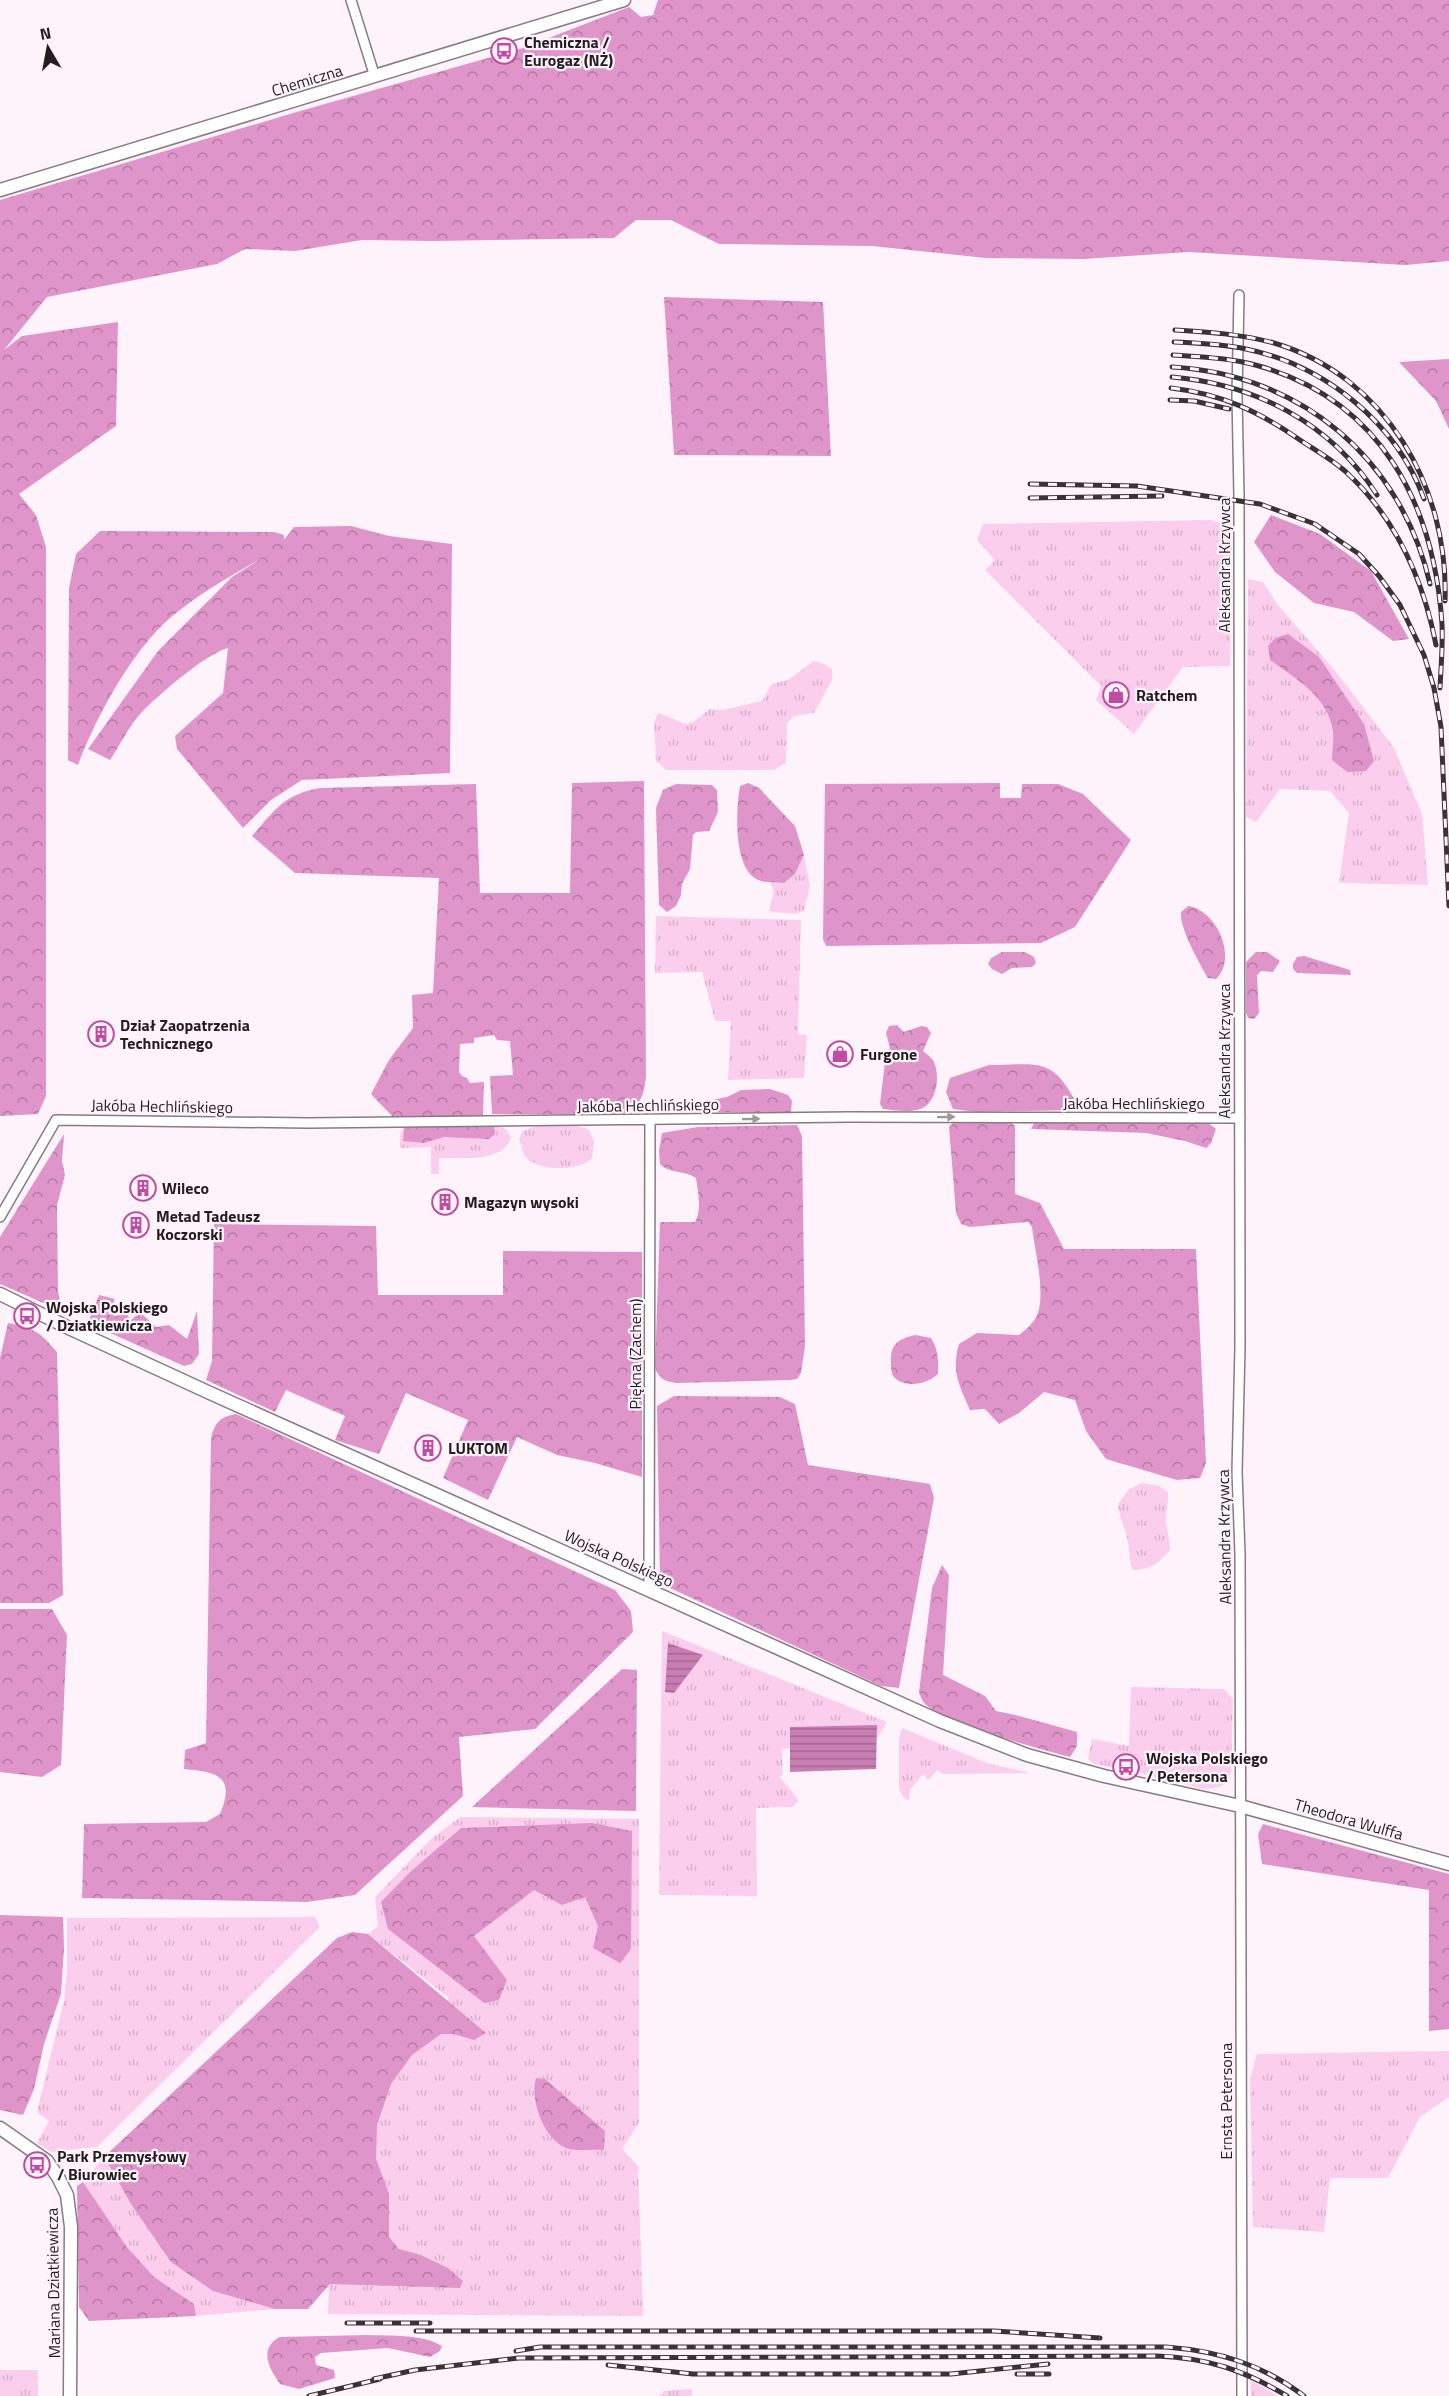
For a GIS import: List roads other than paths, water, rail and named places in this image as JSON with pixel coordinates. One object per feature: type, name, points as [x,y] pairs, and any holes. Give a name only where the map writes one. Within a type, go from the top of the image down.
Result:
[{"type":"street","points":[[351,0],[375,77]]},
{"type":"street","name":"Chemiczna","points":[[0,190],[624,0]]},
{"type":"street","name":"Aleksandra Krzywca","points":[[1239,295],[1237,404],[1240,1347],[1237,1472],[1240,1554],[1240,1806]]},
{"type":"street","name":"Jakóba Hechlińskiego","points":[[0,1216],[56,1120],[332,1123],[849,1117],[1240,1118]]},
{"type":"street","name":"Piękna (Zachem)","points":[[649,1589],[650,1120]]},
{"type":"street","name":"Wojska Polskiego","points":[[0,1294],[210,1393],[939,1721],[1027,1755],[1104,1776],[1240,1806]]},
{"type":"street","name":"Theodora Wulffa","points":[[1240,1806],[1449,1864]]},
{"type":"street","name":"Ernsta Petersona","points":[[1240,1806],[1242,2396]]},
{"type":"street","name":"Mariana Dziatkiewicza","points":[[0,2128],[46,2162],[58,2177],[67,2195],[71,2227],[70,2396]]},
{"type":"railway","points":[[1175,330],[1237,335],[1274,343],[1314,359],[1349,381],[1378,409],[1403,442],[1422,478],[1436,518],[1443,559],[1445,601]]},
{"type":"railway","points":[[1174,342],[1246,349],[1303,368],[1329,383],[1354,401],[1396,446],[1412,471],[1424,499]]},
{"type":"railway","points":[[1173,355],[1248,363],[1302,382],[1338,404],[1368,431],[1393,463],[1413,499],[1427,538],[1437,580],[1442,624],[1440,688]]},
{"type":"railway","points":[[1172,367],[1219,373],[1262,386],[1302,406],[1338,431],[1369,462],[1395,498],[1416,539],[1430,584]]},
{"type":"railway","points":[[1172,377],[1233,388],[1261,398],[1288,412],[1314,428],[1337,447],[1377,495]]},
{"type":"railway","points":[[1171,388],[1223,399],[1254,412],[1345,471],[1379,509],[1405,550],[1423,596],[1436,645]]},
{"type":"railway","points":[[1170,400],[1194,401],[1229,409]]},
{"type":"railway","points":[[1030,484],[1137,486],[1260,504],[1315,524],[1359,554],[1379,576],[1400,605],[1424,655],[1434,688],[1441,727],[1449,906]]},
{"type":"railway","points":[[1030,498],[1162,496]]},
{"type":"railway","points":[[347,2323],[430,2323]]},
{"type":"railway","points":[[416,2331],[994,2331],[1100,2338]]},
{"type":"railway","points":[[516,2351],[540,2347],[1166,2347],[1204,2352],[1256,2367],[1304,2396]]},
{"type":"railway","points":[[374,2379],[415,2370],[519,2358],[1157,2356],[1193,2359],[1225,2367],[1256,2379],[1287,2396]]},
{"type":"railway","points":[[608,2365],[693,2374],[951,2374],[1048,2364]]},
{"type":"railway","points":[[1017,2374],[1049,2374]]},
{"type":"railway","points":[[309,2396],[380,2379]]},
{"type":"place","name":"Chemiczna / Eurogaz (NŻ)","points":[[504,51]]},
{"type":"place","name":"Ratchem","points":[[1116,695]]},
{"type":"place","name":"Dział Zaopatrzenia Technicznego","points":[[101,1034]]},
{"type":"place","name":"Furgone","points":[[840,1054]]},
{"type":"place","name":"Wileco","points":[[143,1188]]},
{"type":"place","name":"Magazyn wysoki","points":[[445,1202]]},
{"type":"place","name":"Metad Tadeusz Koczorski","points":[[136,1225]]},
{"type":"place","name":"Wojska Polskiego / Dziatkiewicza","points":[[27,1316]]},
{"type":"place","name":"LUKTOM","points":[[428,1448]]},
{"type":"place","name":"Wojska Polskiego / Petersona","points":[[1126,1767]]},
{"type":"place","name":"Park Przemysłowy / Biurowiec","points":[[37,2165]]}]
